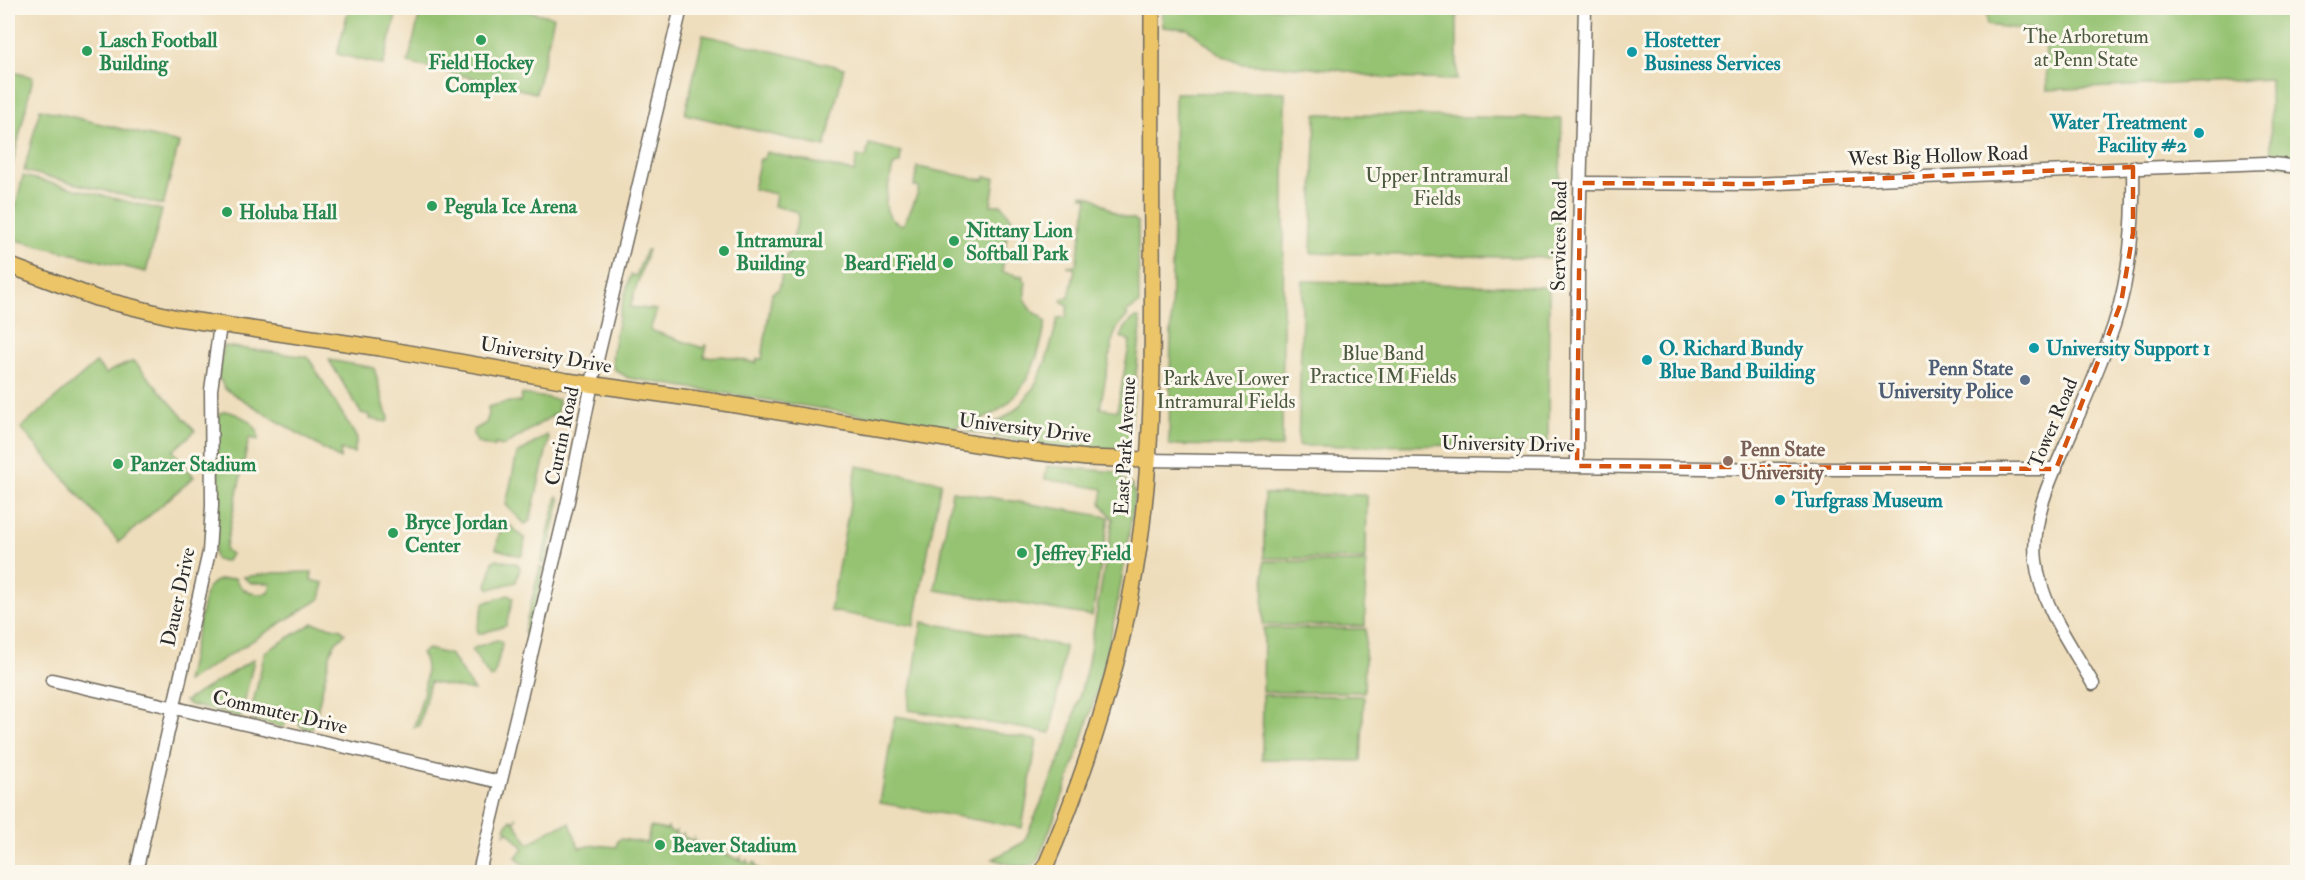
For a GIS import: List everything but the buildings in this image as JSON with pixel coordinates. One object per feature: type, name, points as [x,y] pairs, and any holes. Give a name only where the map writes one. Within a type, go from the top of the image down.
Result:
[{"type":"main road","name":"East Park Avenue","points":[[1043,873],[1079,783],[1110,682],[1129,604],[1139,549],[1147,460],[1153,316],[1152,8]]},
{"type":"main road","name":"University Drive","points":[[8,265],[96,298],[177,318],[373,347],[592,385],[1007,449],[1087,458],[1147,460]]},
{"type":"street","name":"Curtin Road","points":[[479,873],[681,8]]},
{"type":"street","name":"Services Road","points":[[1577,466],[1580,183],[1585,8]]},
{"type":"street","name":"West Big Hollow Road","points":[[1580,183],[1752,184],[2265,162],[2298,167]]},
{"type":"street","name":"Tower Road","points":[[2093,684],[2050,609],[2044,594],[2036,563],[2037,522],[2121,303],[2133,224],[2133,167]]},
{"type":"street","name":"Dauer Drive","points":[[136,873],[209,552],[212,506],[212,390],[220,325]]},
{"type":"street","name":"University Drive","points":[[1147,460],[1763,469],[2056,469]]},
{"type":"street","name":"Commuter Drive","points":[[52,680],[500,782]]},
{"type":"highlighted area","points":[[2133,167],[2133,233],[2121,303],[2056,469],[1577,466],[1580,183],[1752,184]]},
{"type":"green space","points":[[349,8],[398,8],[383,65],[337,54]]},
{"type":"green space","name":"Field Hockey Complex","points":[[421,8],[514,8],[554,17],[536,93],[408,63]]},
{"type":"green space","points":[[1162,8],[1449,8],[1457,14],[1457,80],[1382,78],[1333,69],[1242,64],[1221,55],[1188,29],[1163,27]]},
{"type":"green space","name":"The Arboretum at Penn State","points":[[1987,8],[2297,8],[2297,167],[2271,163],[2270,79],[2047,90],[2045,32],[1987,25]]},
{"type":"green space","points":[[703,35],[844,68],[825,147],[685,114]]},
{"type":"green space","points":[[8,71],[33,77],[8,184]]},
{"type":"green space","name":"Park Ave Lower Intramural Fields","points":[[1285,92],[1282,447],[1169,445],[1175,93]]},
{"type":"green space","points":[[40,109],[179,143],[163,205],[24,171]]},
{"type":"green space","name":"Upper Intramural Fields","points":[[1316,114],[1562,119],[1557,258],[1311,253]]},
{"type":"green space","points":[[869,144],[901,152],[900,163],[893,166],[886,208],[894,221],[903,225],[918,192],[919,187],[914,186],[917,167],[984,180],[985,177],[995,178],[991,205],[1002,205],[1016,225],[1015,230],[1007,234],[1002,272],[1016,275],[1017,278],[1019,275],[1023,276],[1022,280],[1026,281],[1025,298],[1028,307],[1042,316],[1043,321],[1046,321],[1034,365],[1010,402],[984,418],[949,429],[628,378],[614,369],[613,352],[625,295],[631,275],[636,276],[646,250],[648,250],[630,307],[657,310],[650,330],[703,348],[707,346],[704,357],[723,356],[756,363],[757,359],[762,359],[772,293],[779,289],[786,255],[788,255],[799,217],[798,212],[774,206],[776,194],[753,189],[760,159],[764,159],[766,152],[854,172],[857,156],[866,158]]},
{"type":"green space","points":[[23,176],[162,210],[146,272],[8,238]]},
{"type":"green space","points":[[1082,194],[1096,199],[1119,215],[1134,219],[1138,223],[1139,304],[1126,313],[1128,315],[1118,327],[1113,338],[1100,408],[1117,411],[1130,341],[1121,337],[1125,327],[1135,318],[1139,318],[1141,327],[1129,442],[1117,449],[1065,448],[965,431],[995,422],[1016,409],[1026,398],[1041,373],[1058,318],[1066,317],[1068,305],[1061,301],[1063,298],[1069,298],[1075,269],[1068,266],[1076,265],[1088,198]]},
{"type":"green space","name":"Blue Band Practice IM Fields","points":[[1303,281],[1549,287],[1548,445],[1298,446]]},
{"type":"green space","points":[[224,346],[308,357],[357,438],[354,453],[341,450],[340,459],[225,389],[218,376]]},
{"type":"green space","points":[[329,360],[374,368],[389,417],[387,422],[370,419],[370,415],[361,413]]},
{"type":"green space","name":"Panzer Stadium","points":[[134,361],[195,431],[173,451],[194,477],[119,542],[21,428],[96,363],[106,374]]},
{"type":"green space","points":[[522,394],[559,400],[557,413],[504,446],[495,444],[494,447],[478,443],[473,434],[474,430],[486,423],[489,414],[488,407],[508,402],[520,402]]},
{"type":"green space","points":[[226,411],[248,421],[258,434],[258,440],[249,438],[225,550],[231,554],[227,561],[216,560],[214,554],[218,517],[217,421],[220,413]]},
{"type":"green space","points":[[547,435],[549,439],[530,521],[525,524],[506,505],[517,454]]},
{"type":"green space","points":[[857,466],[941,482],[914,626],[830,611]]},
{"type":"green space","points":[[1047,466],[1117,472],[1125,482],[1132,485],[1135,494],[1116,613],[1089,719],[1037,862],[1021,866],[993,859],[1024,842],[1067,743],[1087,667],[1113,519],[1101,503],[1103,489],[1045,479]]},
{"type":"green space","name":"Jeffrey Field","points":[[952,491],[1109,517],[1092,616],[935,590]]},
{"type":"green space","points":[[1264,494],[1367,495],[1366,559],[1264,558]]},
{"type":"green space","points":[[557,496],[560,500],[545,564],[541,563]]},
{"type":"green space","points":[[505,521],[525,539],[521,556],[496,549],[501,525]]},
{"type":"green space","points":[[497,559],[518,564],[520,568],[516,582],[490,589],[487,586],[493,561]]},
{"type":"green space","points":[[1264,561],[1366,562],[1365,626],[1263,625]]},
{"type":"green space","points":[[540,567],[544,569],[529,634],[526,635],[524,632]]},
{"type":"green space","points":[[312,572],[311,580],[324,583],[320,599],[186,682],[206,592],[211,584],[222,579],[235,578],[245,590],[253,594],[264,594],[269,593],[271,583],[251,583],[243,577]]},
{"type":"green space","points":[[508,595],[513,598],[506,626],[479,634],[477,629],[484,603]]},
{"type":"green space","points":[[922,622],[1065,646],[1051,733],[908,710]]},
{"type":"green space","points":[[313,623],[341,629],[345,634],[336,642],[331,651],[314,725],[310,729],[301,727],[299,722],[286,719],[284,728],[255,720],[250,716],[265,652]]},
{"type":"green space","points":[[1264,628],[1366,629],[1364,692],[1263,692]]},
{"type":"green space","points":[[497,640],[501,641],[502,645],[494,677],[490,678],[472,650]]},
{"type":"green space","points":[[428,649],[451,655],[474,691],[430,682],[419,726],[414,727],[426,679],[425,660],[421,653]]},
{"type":"green space","points":[[254,659],[241,717],[190,705],[185,701]]},
{"type":"green space","points":[[1263,695],[1364,696],[1361,761],[1262,759]]},
{"type":"green space","points":[[895,716],[1037,740],[1022,828],[880,803]]},
{"type":"green space","name":"Beaver Stadium","points":[[517,817],[514,822],[529,844],[550,830],[570,823],[579,848],[595,845],[616,847],[618,840],[621,839],[647,843],[650,827],[666,830],[668,827],[669,831],[673,833],[676,831],[675,834],[679,836],[683,834],[682,836],[693,841],[694,838],[695,842],[706,846],[709,844],[709,847],[713,849],[714,846],[715,850],[726,854],[727,852],[728,855],[739,860],[741,857],[742,861],[747,860],[752,865],[754,862],[755,866],[765,872],[524,872],[527,868],[516,857],[524,848],[508,831],[504,835],[507,830],[505,828],[511,819],[513,821]]},
{"type":"place","name":"Field Hockey Complex","points":[[481,40]]},
{"type":"place","name":"Lasch Football Building","points":[[87,51]]},
{"type":"place","name":"Hostetter Business Services","points":[[1632,52]]},
{"type":"place","name":"Water Treatment Facility #2","points":[[2199,133]]},
{"type":"place","name":"Pegula Ice Arena","points":[[432,206]]},
{"type":"place","name":"Holuba Hall","points":[[227,212]]},
{"type":"place","name":"Nittany Lion Softball Park","points":[[954,241]]},
{"type":"place","name":"Intramural Building","points":[[724,251]]},
{"type":"place","name":"Beard Field","points":[[948,263]]},
{"type":"place","name":"University Support 1","points":[[2034,348]]},
{"type":"place","name":"O. Richard Bundy Blue Band Building","points":[[1647,360]]},
{"type":"place","name":"Penn State University Police","points":[[2025,380]]},
{"type":"place","name":"Penn State University","points":[[1728,461]]},
{"type":"place","name":"Panzer Stadium","points":[[118,464]]},
{"type":"place","name":"Turfgrass Museum","points":[[1780,500]]},
{"type":"place","name":"Bryce Jordan Center","points":[[393,533]]},
{"type":"place","name":"Jeffrey Field","points":[[1022,553]]},
{"type":"place","name":"Beaver Stadium","points":[[660,845]]}]
